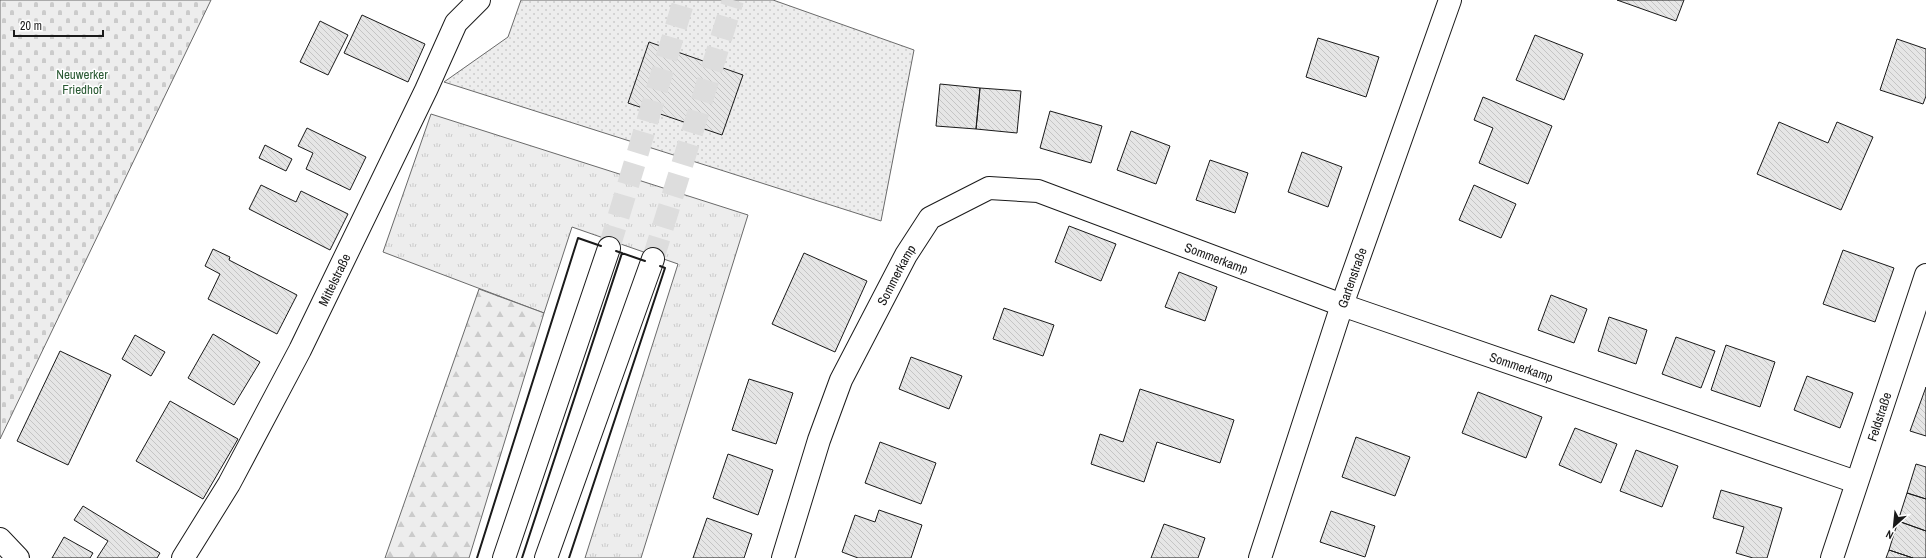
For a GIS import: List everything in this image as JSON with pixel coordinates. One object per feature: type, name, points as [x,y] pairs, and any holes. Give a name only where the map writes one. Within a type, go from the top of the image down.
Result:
[{"type":"main road","name":"Mittelstraße","points":[[183,558],[229,484],[300,350],[426,90],[456,23],[479,0]]},
{"type":"main road","name":"Gartenstraße","points":[[1260,558],[1342,305],[1450,0]]},
{"type":"main road","name":"Sommerkamp","points":[[783,558],[819,440],[841,380],[906,255],[930,218],[989,188],[1038,191],[1342,305],[1856,482]]},
{"type":"main road","points":[[504,558],[609,248]]},
{"type":"main road","points":[[546,558],[653,259]]},
{"type":"main road","name":"Feldstraße","points":[[1832,558],[1926,275]]},
{"type":"main road","points":[[0,539],[18,558]]},
{"type":"green space","name":"Neuwerker Friedhof","points":[[0,0],[211,0],[0,439]]},
{"type":"green space","points":[[521,0],[773,0],[914,50],[881,221],[444,82],[508,37]]},
{"type":"green space","points":[[431,114],[748,215],[641,558],[585,558],[678,264],[572,227],[544,313],[383,252]]},
{"type":"green space","points":[[479,289],[544,313],[469,558],[385,558]]},
{"type":"building","points":[[1617,0],[1684,0],[1676,21]]},
{"type":"building","points":[[362,15],[425,44],[408,82],[344,53]]},
{"type":"building","points":[[320,21],[348,35],[328,75],[300,62]]},
{"type":"building","points":[[1535,35],[1583,54],[1564,100],[1516,80]]},
{"type":"building","points":[[1318,38],[1379,57],[1366,97],[1306,77]]},
{"type":"building","points":[[1897,39],[1926,49],[1926,96],[1923,104],[1880,90]]},
{"type":"building","points":[[649,42],[743,75],[722,135],[628,103]]},
{"type":"building","points":[[940,84],[980,88],[976,129],[936,126]]},
{"type":"building","points":[[980,88],[1021,91],[1017,133],[976,129]]},
{"type":"building","points":[[1483,97],[1552,126],[1528,184],[1479,163],[1493,128],[1474,120]]},
{"type":"building","points":[[1050,111],[1102,126],[1091,163],[1040,148]]},
{"type":"building","points":[[1779,122],[1828,143],[1837,122],[1873,137],[1841,210],[1757,174]]},
{"type":"building","points":[[307,128],[366,157],[350,190],[306,169],[313,153],[298,146]]},
{"type":"building","points":[[1131,131],[1170,146],[1156,184],[1117,170]]},
{"type":"building","points":[[265,145],[292,159],[286,171],[259,158]]},
{"type":"building","points":[[1302,152],[1342,167],[1328,207],[1288,192]]},
{"type":"building","points":[[1210,160],[1248,173],[1235,213],[1196,200]]},
{"type":"building","points":[[261,185],[296,202],[301,191],[348,214],[330,250],[249,209]]},
{"type":"building","points":[[1474,185],[1516,204],[1501,238],[1459,220]]},
{"type":"building","points":[[1069,226],[1116,244],[1101,281],[1055,262]]},
{"type":"building","points":[[213,249],[230,257],[229,260],[297,295],[277,334],[208,299],[220,274],[205,266]]},
{"type":"building","points":[[1843,250],[1894,268],[1875,322],[1823,304]]},
{"type":"building","points":[[804,253],[867,281],[835,352],[772,324]]},
{"type":"building","points":[[1179,272],[1217,287],[1205,321],[1165,307]]},
{"type":"building","points":[[1551,295],[1587,309],[1574,343],[1538,330]]},
{"type":"building","points":[[1004,308],[1054,325],[1043,356],[993,339]]},
{"type":"building","points":[[1609,317],[1647,330],[1636,364],[1598,351]]},
{"type":"building","points":[[213,334],[260,362],[234,405],[188,378]]},
{"type":"building","points":[[135,335],[165,352],[151,376],[122,359]]},
{"type":"building","points":[[1676,337],[1715,351],[1701,388],[1662,374]]},
{"type":"building","points":[[1726,345],[1775,362],[1760,407],[1711,390]]},
{"type":"building","points":[[60,351],[111,375],[68,465],[17,441]]},
{"type":"building","points":[[911,357],[962,376],[949,409],[899,389]]},
{"type":"building","points":[[1807,376],[1853,393],[1840,428],[1794,410]]},
{"type":"building","points":[[749,379],[793,393],[776,444],[732,430]]},
{"type":"building","points":[[1926,387],[1926,436],[1910,431]]},
{"type":"building","points":[[1140,389],[1234,420],[1220,463],[1157,442],[1144,482],[1091,464],[1100,434],[1123,442]]},
{"type":"building","points":[[1478,392],[1542,417],[1526,458],[1462,433]]},
{"type":"building","points":[[170,401],[238,439],[203,499],[136,461]]},
{"type":"building","points":[[1575,428],[1617,444],[1601,483],[1559,465]]},
{"type":"building","points":[[1356,437],[1410,457],[1395,496],[1342,477]]},
{"type":"building","points":[[880,442],[936,463],[921,504],[865,483]]},
{"type":"building","points":[[1636,450],[1678,466],[1662,507],[1620,491]]},
{"type":"building","points":[[728,454],[773,470],[758,515],[713,498]]},
{"type":"building","points":[[1916,464],[1926,467],[1926,499],[1907,493]]},
{"type":"building","points":[[1721,490],[1782,508],[1767,558],[1753,558],[1736,553],[1744,527],[1713,518]]},
{"type":"building","points":[[1907,493],[1926,499],[1926,531],[1898,521]]},
{"type":"building","points":[[83,506],[160,553],[157,558],[97,558],[108,541],[74,520]]},
{"type":"building","points":[[879,510],[922,525],[911,558],[858,558],[842,552],[855,515],[875,522]]},
{"type":"building","points":[[1331,511],[1375,526],[1365,557],[1320,542]]},
{"type":"building","points":[[707,518],[752,534],[744,558],[693,558]]},
{"type":"building","points":[[1898,521],[1926,531],[1926,558],[1913,558],[1889,550]]},
{"type":"building","points":[[1164,524],[1205,538],[1198,558],[1151,558]]},
{"type":"building","points":[[64,537],[93,553],[90,558],[52,558]]},
{"type":"building","points":[[1889,550],[1913,558],[1886,558]]},
{"type":"tunnel","points":[[609,248],[684,0]]},
{"type":"tunnel","points":[[653,259],[733,0]]},
{"type":"wall","points":[[477,558],[578,238],[601,246]]},
{"type":"wall","points":[[616,251],[645,261]]},
{"type":"wall","points":[[522,558],[622,253]]},
{"type":"wall","points":[[569,558],[665,268],[660,266]]}]
